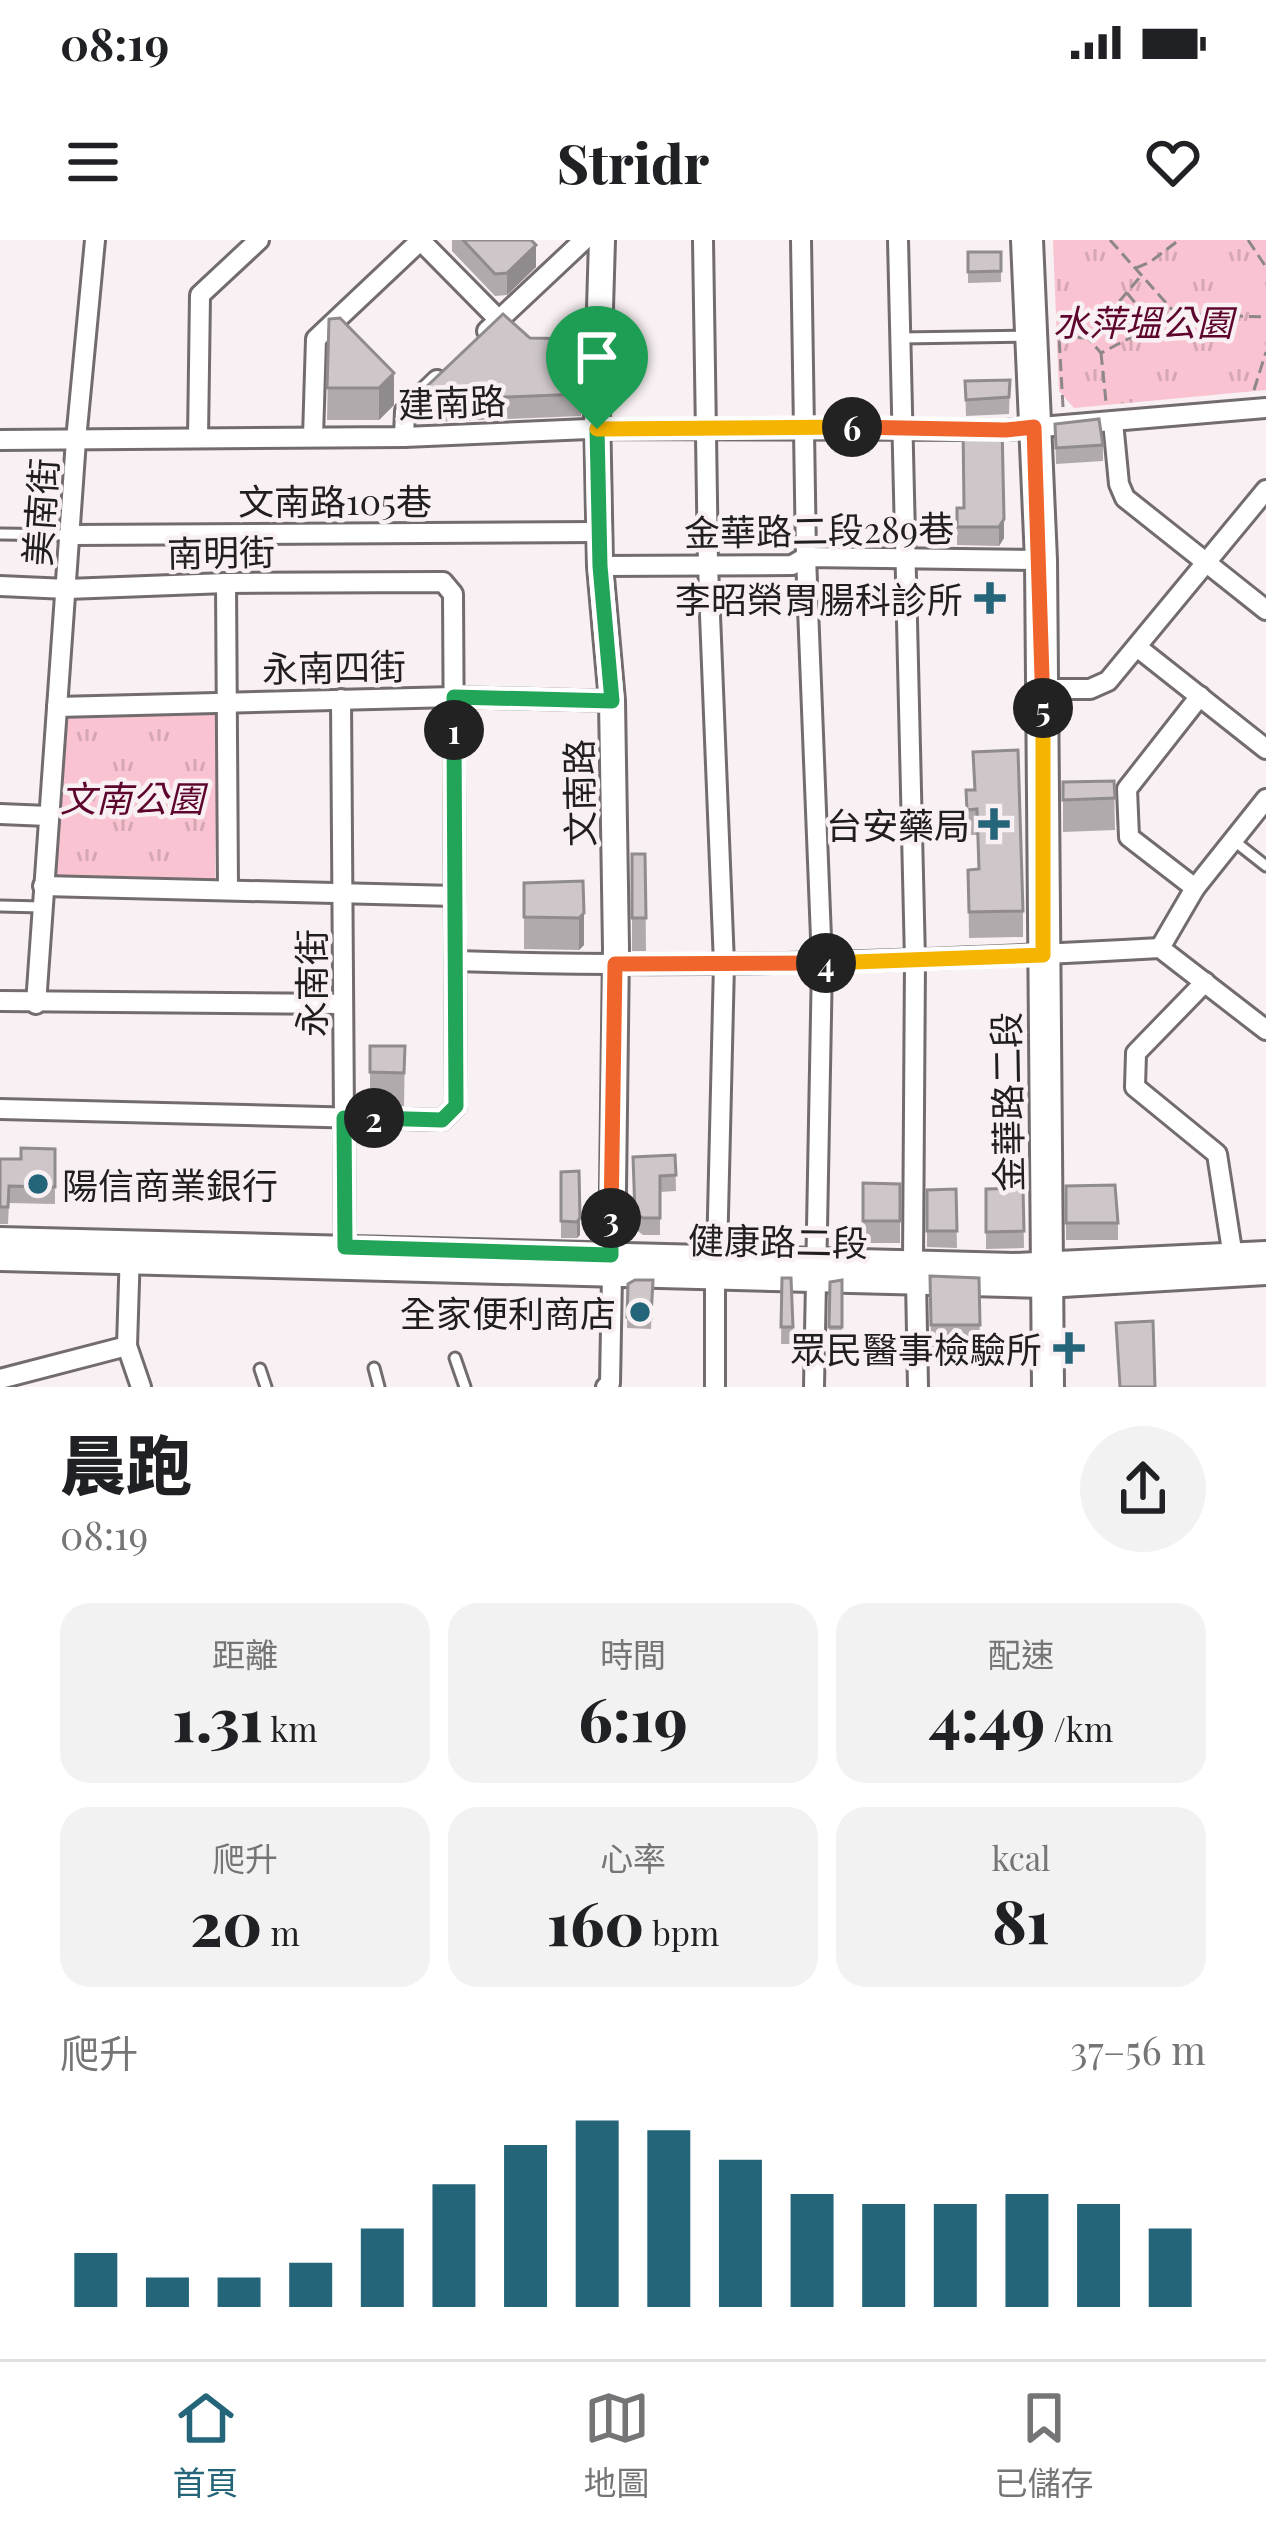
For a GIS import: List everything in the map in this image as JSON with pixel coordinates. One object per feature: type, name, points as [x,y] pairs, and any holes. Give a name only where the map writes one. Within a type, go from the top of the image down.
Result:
[{"type":"main road","name":"金華路二段","points":[[1027,240],[1041,560],[1048,1387]]},
{"type":"street","name":"美南街","points":[[36,1004],[94,240]]},
{"type":"street","points":[[198,438],[200,296],[259,240]]},
{"type":"street","points":[[313,437],[316,339],[420,240],[499,320]]},
{"type":"street","points":[[467,350],[584,240]]},
{"type":"street","name":"文南路","points":[[602,240],[597,429],[600,566],[612,701],[612,1264]]},
{"type":"street","points":[[704,240],[707,565],[724,964],[715,1387]]},
{"type":"street","points":[[801,240],[806,557],[822,963],[814,1387]]},
{"type":"street","points":[[898,240],[916,960],[918,1387]]},
{"type":"street","points":[[404,437],[405,411],[452,366]]},
{"type":"street","name":"建南路","points":[[0,440],[404,437],[597,429],[1006,430],[1110,413],[1266,404]]},
{"type":"street","points":[[1110,413],[1125,498],[1266,610]]},
{"type":"street","points":[[1042,689],[1090,689],[1108,681],[1266,490]]},
{"type":"street","name":"文南路105巷","points":[[72,535],[599,532]]},
{"type":"street","name":"金華路二段289巷","points":[[600,566],[792,565],[806,557],[1041,560]]},
{"type":"street","name":"南明街","points":[[0,586],[67,589],[443,582],[453,594],[454,697]]},
{"type":"street","points":[[226,583],[228,889]]},
{"type":"street","points":[[1137,646],[1266,749]]},
{"type":"street","points":[[0,1109],[442,1120],[456,1106],[454,697]]},
{"type":"street","name":"永南四街","points":[[57,707],[454,697],[612,701]]},
{"type":"street","points":[[1195,888],[1129,837],[1127,789],[1200,697]]},
{"type":"street","name":"永南街","points":[[341,699],[345,1257]]},
{"type":"street","points":[[1160,948],[1195,888],[1266,799]]},
{"type":"street","points":[[0,814],[48,816]]},
{"type":"street","points":[[43,886],[455,896]]},
{"type":"street","points":[[455,961],[822,963],[1160,948],[1266,1030]]},
{"type":"street","points":[[1205,982],[1136,1053],[1135,1087],[1217,1154],[1233,1257]]},
{"type":"street","points":[[0,1001],[343,1004]]},
{"type":"street","name":"健康路二段","points":[[0,1240],[130,1252],[1046,1276],[1266,1272]]},
{"type":"street","points":[[130,1252],[127,1346],[141,1387]]},
{"type":"street","name":"健康路二段","points":[[0,1258],[130,1252]]},
{"type":"street","name":"健康路二段","points":[[1046,1276],[1266,1254]]},
{"type":"street","points":[[606,1387],[610,1383],[612,1264]]},
{"type":"street","points":[[11,1380],[127,1346]]},
{"type":"lane","points":[[900,338],[1028,335]]},
{"type":"lane","points":[[0,534],[72,535]]},
{"type":"lane","points":[[1233,840],[1266,866]]},
{"type":"lane","points":[[0,906],[42,908]]},
{"type":"lane","points":[[455,1358],[465,1387]]},
{"type":"lane","points":[[374,1368],[379,1387]]},
{"type":"lane","points":[[260,1369],[266,1387]]},
{"type":"path","points":[[1110,240],[1176,314]]},
{"type":"path","points":[[1132,269],[1179,240]]},
{"type":"path","points":[[1248,240],[1266,267]]},
{"type":"path","points":[[1088,338],[1139,277]]},
{"type":"path","points":[[1126,292],[1154,325]]},
{"type":"path","points":[[1101,353],[1176,314],[1266,317]]},
{"type":"path","points":[[1066,409],[1059,336],[1088,338],[1101,353],[1110,413]]},
{"type":"path","points":[[1266,352],[1254,391],[1266,404]]},
{"type":"green space","name":"水萍塭公園","points":[[1053,240],[1266,240],[1266,390],[1074,408],[1059,391]]},
{"type":"green space","name":"文南公園","points":[[217,710],[215,886],[39,879],[55,715]]},
{"type":"building","points":[[463,240],[531,240],[536,245],[507,273],[495,274]]},
{"type":"building","points":[[968,252],[1001,252],[1001,271],[968,272]]},
{"type":"building","points":[[503,314],[530,338],[582,339],[581,394],[429,400],[423,390]]},
{"type":"building","points":[[340,318],[394,373],[379,388],[327,388],[329,319]]},
{"type":"building","points":[[1010,380],[1009,397],[966,400],[965,381]]},
{"type":"building","points":[[1099,419],[1103,445],[1056,448],[1055,424]]},
{"type":"building","points":[[963,425],[1002,425],[1004,519],[999,527],[957,527],[957,508],[964,508]]},
{"type":"building","points":[[1018,750],[1023,911],[969,912],[968,870],[979,869],[977,809],[967,810],[966,790],[975,790],[973,752]]},
{"type":"building","points":[[1114,781],[1115,798],[1063,800],[1063,782]]},
{"type":"building","points":[[632,854],[645,854],[646,918],[632,918]]},
{"type":"building","points":[[583,881],[584,913],[579,918],[524,917],[524,883]]},
{"type":"building","points":[[370,1046],[405,1046],[404,1073],[370,1072]]},
{"type":"building","points":[[21,1148],[55,1149],[55,1187],[9,1186],[8,1207],[0,1207],[0,1159],[21,1159]]},
{"type":"building","points":[[675,1155],[676,1175],[660,1176],[660,1218],[643,1218],[635,1213],[633,1157]]},
{"type":"building","points":[[579,1171],[580,1218],[561,1221],[561,1172]]},
{"type":"building","points":[[863,1183],[900,1184],[900,1221],[863,1221]]},
{"type":"building","points":[[1115,1185],[1118,1223],[1066,1223],[1066,1186]]},
{"type":"building","points":[[1023,1188],[1024,1231],[986,1232],[986,1189]]},
{"type":"building","points":[[956,1189],[957,1231],[927,1231],[927,1190]]},
{"type":"building","points":[[930,1276],[979,1278],[980,1325],[931,1325]]},
{"type":"building","points":[[782,1278],[791,1278],[793,1327],[781,1327]]},
{"type":"building","name":"全家便利商店","points":[[653,1280],[651,1318],[627,1317],[628,1284]]},
{"type":"building","points":[[842,1280],[842,1327],[829,1327],[830,1282]]},
{"type":"building","points":[[1153,1321],[1155,1387],[1120,1387],[1116,1323]]},
{"type":"place","name":"李昭榮胃腸科診所","points":[[990,598]]},
{"type":"place","name":"台安藥局","points":[[994,824]]},
{"type":"place","name":"陽信商業銀行","points":[[38,1184]]},
{"type":"place","name":"全家便利商店","points":[[640,1312]]},
{"type":"place","name":"眾民醫事檢驗所","points":[[1069,1348]]},
{"type":"route","points":[[1034,427],[1041,560],[1043,955],[615,964],[611,1255],[345,1247],[344,1118],[442,1120],[456,1106],[454,697],[612,701],[600,566],[597,429],[1034,427]]}]
